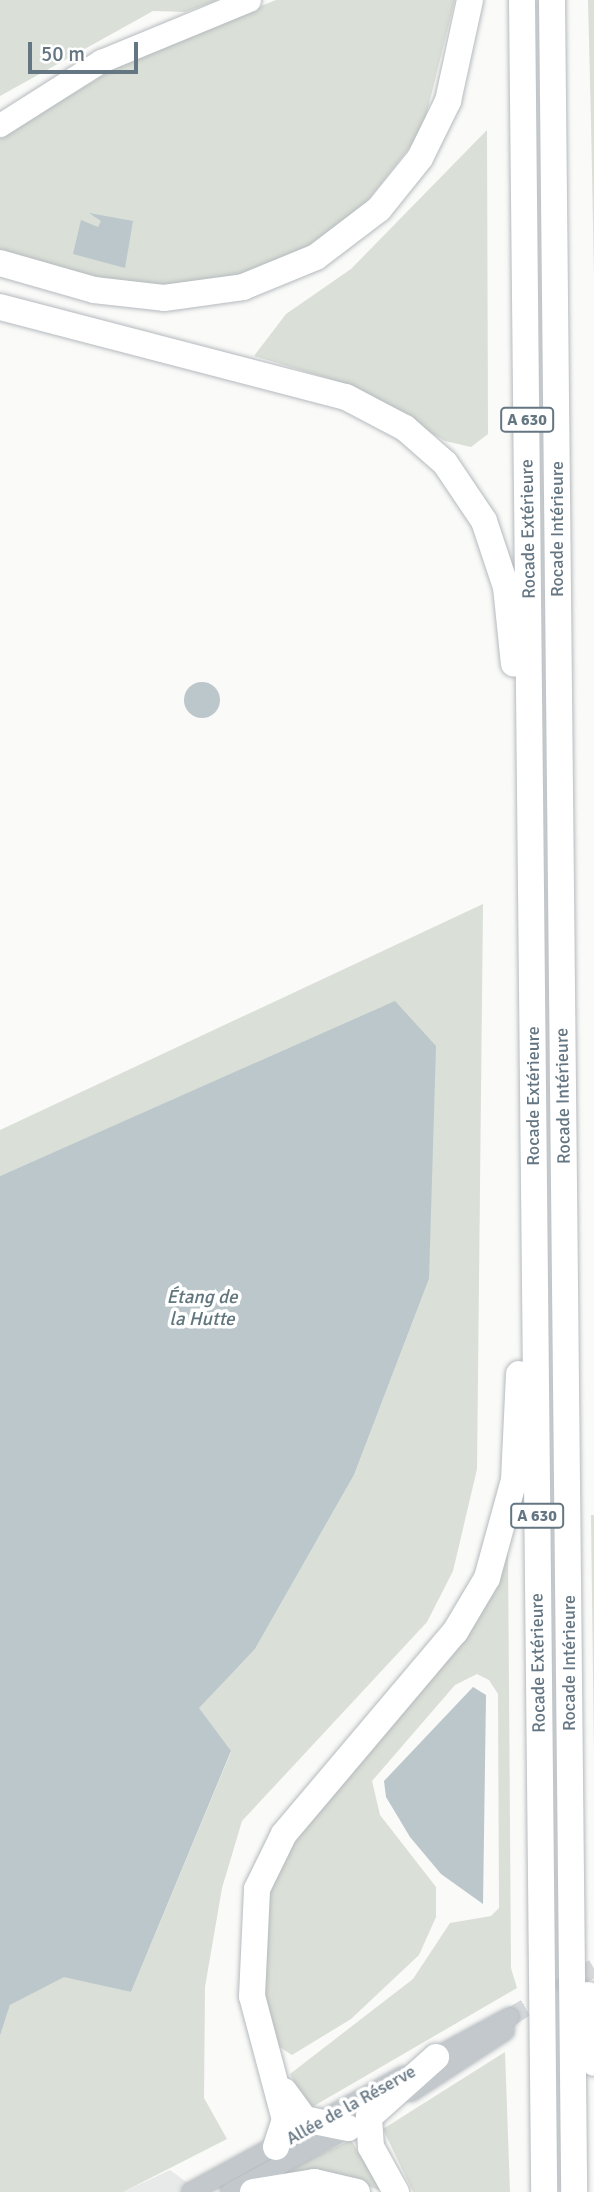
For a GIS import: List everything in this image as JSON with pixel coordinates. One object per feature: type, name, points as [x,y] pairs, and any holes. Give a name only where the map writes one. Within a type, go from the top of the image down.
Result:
[{"type":"highway","points":[[0,263],[94,290],[164,298],[243,287],[316,257],[379,209],[420,158],[448,102],[470,0]]},
{"type":"highway","name":"Rocade Extérieure","points":[[522,0],[544,2192]]},
{"type":"highway","name":"Rocade Intérieure","points":[[552,0],[574,2192]]},
{"type":"highway","points":[[553,79],[558,0]]},
{"type":"highway","points":[[0,307],[346,397],[405,428],[445,463],[484,521],[503,576],[531,840]]},
{"type":"highway","points":[[276,2147],[285,2120],[253,1996],[250,1953],[257,1889],[270,1857],[456,1632],[487,1578],[505,1527],[514,1480],[533,1100]]},
{"type":"highway","points":[[571,1915],[588,1947],[594,2063]]},
{"type":"highway","points":[[274,2075],[298,2113],[316,2124],[358,2122],[436,2057]]},
{"type":"highway","points":[[358,2122],[396,2192]]},
{"type":"highway","points":[[253,2192],[314,2182],[357,2192]]},
{"type":"main road","points":[[0,125],[101,61],[250,0]]},
{"type":"street","name":"Allée de la Réserve","points":[[191,2192],[436,2057],[510,2022],[358,2122],[230,2192]]},
{"type":"shaded area","points":[[0,0],[218,0],[185,12],[153,11],[0,96]]},
{"type":"shaded area","points":[[276,0],[455,0],[422,132],[353,219],[276,269],[164,291],[0,256],[0,137],[136,56]]},
{"type":"shaded area","points":[[588,0],[594,0],[594,276],[591,121]]},
{"type":"shaded area","points":[[487,130],[488,434],[471,447],[445,441],[350,385],[254,356],[286,314],[351,269]]},
{"type":"shaded area","points":[[483,904],[477,1469],[453,1571],[427,1622],[242,1821],[222,1888],[205,1987],[204,2098],[227,2139],[123,2192],[0,2192],[0,2036],[10,2005],[64,1976],[131,1992],[231,1752],[198,1708],[255,1649],[354,1475],[429,1279],[395,1002],[0,1176],[0,1130]]},
{"type":"shaded area","points":[[591,1515],[594,1515],[594,1754]]},
{"type":"shaded area","points":[[508,1550],[511,1968],[517,1988],[307,2110],[290,2074],[413,1979],[450,1923],[491,1916],[499,1908],[498,1694],[489,1680],[477,1674],[455,1685],[372,1781],[380,1815],[436,1887],[436,1917],[419,1955],[351,2019],[292,2055],[275,2044],[257,1951],[274,1865]]},
{"type":"shaded area","points":[[505,2052],[510,2192],[413,2192],[383,2129]]},
{"type":"shaded area","points":[[351,2140],[383,2192],[353,2180],[278,2174]]},
{"type":"shaded area","points":[[170,2170],[200,2192],[123,2192]]},
{"type":"water","points":[[89,213],[133,221],[125,268],[73,254],[81,220],[98,227],[101,221]]},
{"type":"water","points":[[202,682],[214,688],[220,700],[214,712],[202,718],[190,712],[184,700],[190,688]]},
{"type":"water","name":"Étang de la Hutte","points":[[395,1001],[436,1046],[429,1279],[354,1475],[255,1649],[199,1708],[231,1751],[131,1992],[64,1977],[10,2005],[0,2036],[0,1176]]},
{"type":"water","points":[[473,1687],[486,1695],[483,1904],[441,1874],[410,1837],[386,1797],[384,1781]]},
{"type":"tunnel","points":[[510,2017],[594,1968]]}]
